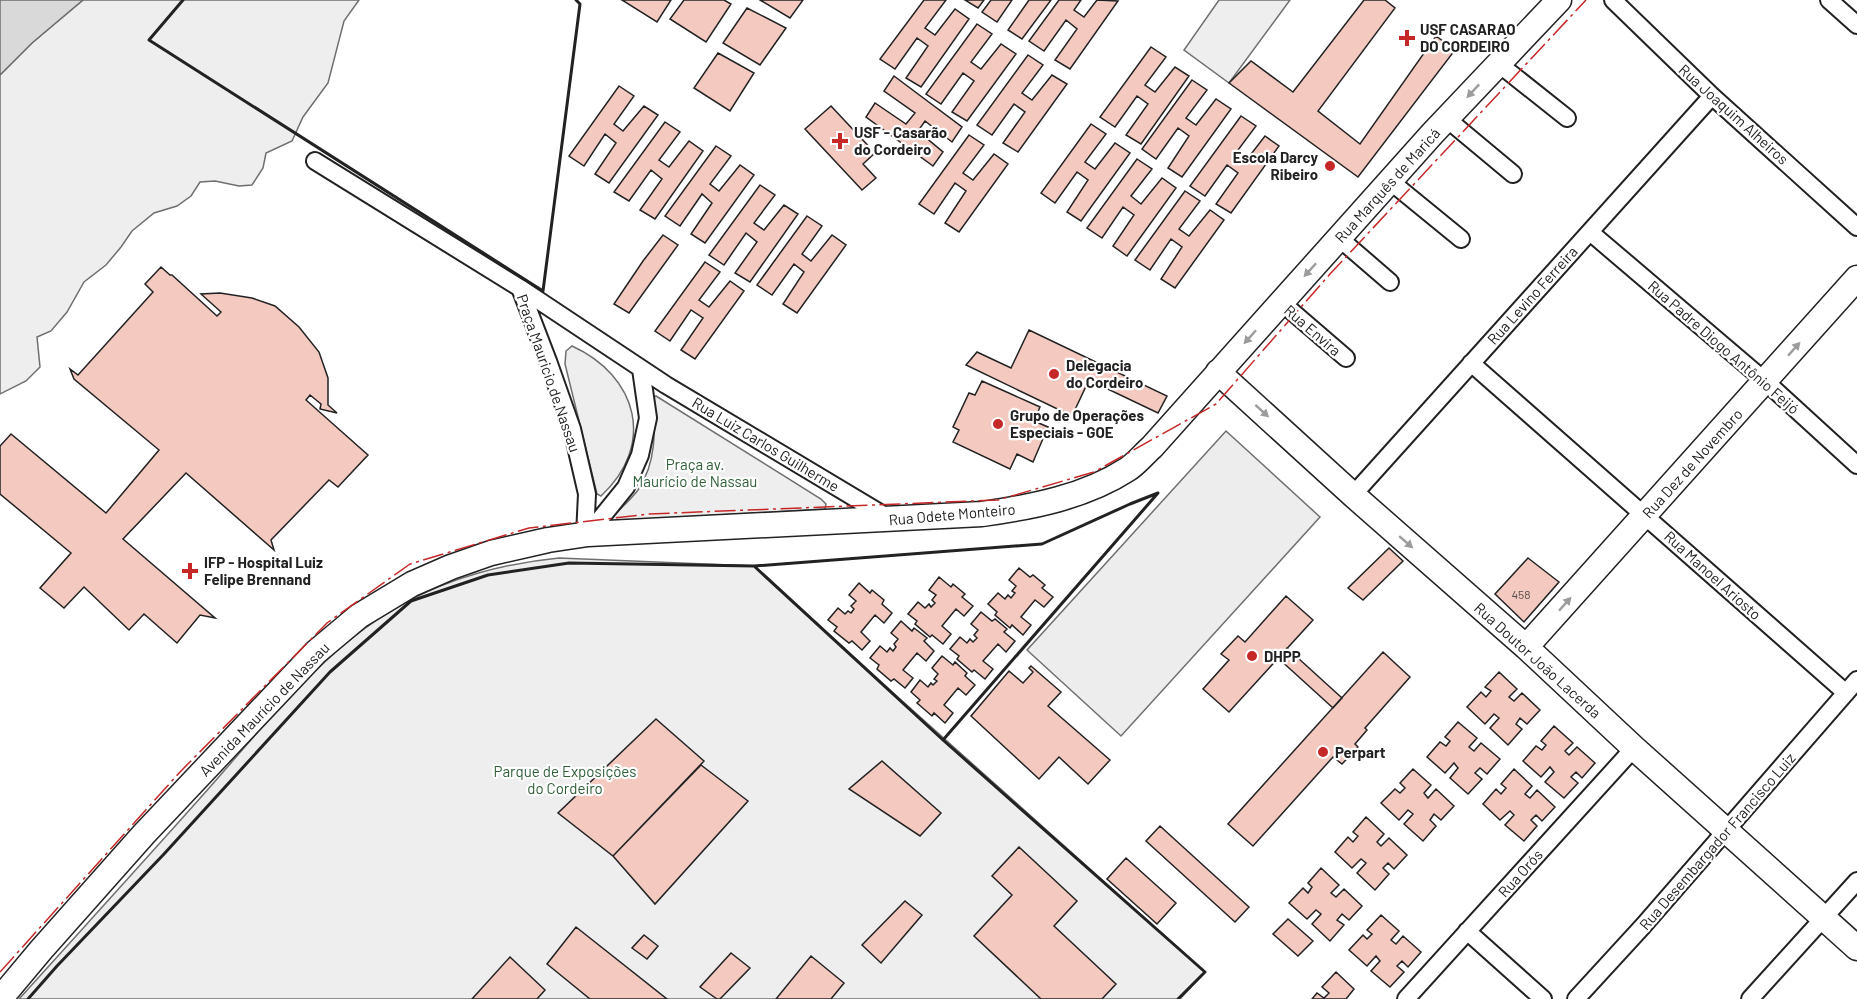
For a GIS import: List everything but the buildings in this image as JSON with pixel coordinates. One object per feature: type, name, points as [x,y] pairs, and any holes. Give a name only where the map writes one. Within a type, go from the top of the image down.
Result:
[{"type":"main road","name":"Rua Marquês de Maricá","points":[[1218,372],[1390,181],[1559,0]]},
{"type":"main road","name":"Rua Dez de Novembro","points":[[1526,647],[1857,278]]},
{"type":"main road","name":"Rua Doutor João Lacerda","points":[[1218,372],[1353,495],[1526,647],[1857,948]]},
{"type":"main road","name":"Rua Odete Monteiro","points":[[636,532],[982,514],[1027,507],[1069,496],[1110,479],[1129,468],[1152,447],[1218,372]]},
{"type":"main road","name":"Avenida Maurício de Nassau","points":[[0,999],[153,826],[316,652],[359,616],[412,584],[491,553],[586,534],[636,532]]},
{"type":"street","name":"Rua Joaquim Alheiros","points":[[1613,0],[1712,96],[1857,227]]},
{"type":"street","points":[[1829,0],[1857,25]]},
{"type":"street","points":[[1499,64],[1567,118]]},
{"type":"street","name":"Rua Levino Ferreira","points":[[1353,495],[1712,96]]},
{"type":"street","points":[[1447,119],[1513,174]]},
{"type":"street","points":[[315,161],[520,288]]},
{"type":"street","points":[[1390,181],[1461,239]]},
{"type":"street","name":"Rua Padre Diogo Antônio Feijó","points":[[1590,232],[1765,381],[1857,465]]},
{"type":"street","points":[[1339,238],[1390,282]]},
{"type":"street","name":"Praça Mauricio de Nassau","points":[[520,288],[641,369]]},
{"type":"street","name":"Praça Mauricio de Nassau","points":[[520,288],[572,429],[587,494],[586,534]]},
{"type":"street","name":"Rua Envira","points":[[1281,302],[1346,358]]},
{"type":"street","name":"Rua Manoel Ariosto","points":[[1471,363],[1846,693]]},
{"type":"street","points":[[586,534],[626,487],[640,455],[648,418],[641,369]]},
{"type":"street","name":"Rua Luiz Carlos Guilherme","points":[[641,369],[891,519]]},
{"type":"street","name":"Rua Desembargador Francisco Luiz","points":[[1576,999],[1857,680]]},
{"type":"street","name":"Rua Orós","points":[[1406,999],[1634,747]]},
{"type":"street","points":[[1750,999],[1857,881]]},
{"type":"street","points":[[1467,931],[1543,999]]},
{"type":"green space","points":[[83,0],[359,0],[344,21],[328,83],[303,117],[292,141],[266,153],[263,168],[252,185],[239,186],[215,181],[200,182],[191,196],[177,206],[154,213],[132,231],[106,265],[84,282],[67,312],[51,331],[37,337],[40,367],[26,381],[0,394],[0,75],[32,43]]},
{"type":"green space","points":[[1219,0],[1290,0],[1229,83],[1184,50]]},
{"type":"green space","name":"Praça av. Maurício de Nassau","points":[[572,346],[594,359],[612,375],[625,393],[632,413],[633,434],[629,455],[618,476],[601,496],[597,494],[565,364],[566,351]]},
{"type":"green space","name":"Praça av. Maurício de Nassau","points":[[656,396],[821,499],[826,504],[825,509],[609,521],[638,490],[649,468],[654,434],[653,398]]},
{"type":"green space","name":"Parque de Exposições do Cordeiro","points":[[559,558],[754,566],[1205,972],[1180,999],[19,999],[291,695],[359,632],[404,603],[446,584],[491,570]]},
{"type":"shaded area","points":[[0,0],[83,0],[32,43],[0,75]]},
{"type":"shaded area","points":[[1226,431],[1320,517],[1121,736],[1027,650]]},
{"type":"wall","points":[[183,0],[149,40],[543,291],[580,4],[576,0]]},
{"type":"wall","points":[[754,566],[1042,544],[1158,493],[943,740]]},
{"type":"wall","points":[[28,999],[330,672],[411,601],[488,575],[569,563],[754,566],[943,740],[1205,972],[1178,999]]},
{"type":"power","points":[[0,972],[180,772],[327,623],[410,564],[529,528],[649,514],[998,500],[1094,472],[1216,404],[1330,274],[1586,0]]},
{"type":"place","name":"USF CASARAO DO CORDEIRO","points":[[1407,38]]},
{"type":"place","name":"USF - Casarão do Cordeiro","points":[[840,141]]},
{"type":"place","name":"Escola Darcy Ribeiro","points":[[1330,166]]},
{"type":"place","name":"Delegacia do Cordeiro","points":[[1054,374]]},
{"type":"place","name":"Grupo de Operações Especiais - GOE","points":[[998,424]]},
{"type":"place","name":"IFP - Hospital Luiz Felipe Brennand","points":[[190,571]]},
{"type":"place","name":"DHPP","points":[[1252,656]]},
{"type":"place","name":"Perpart","points":[[1323,752]]}]
